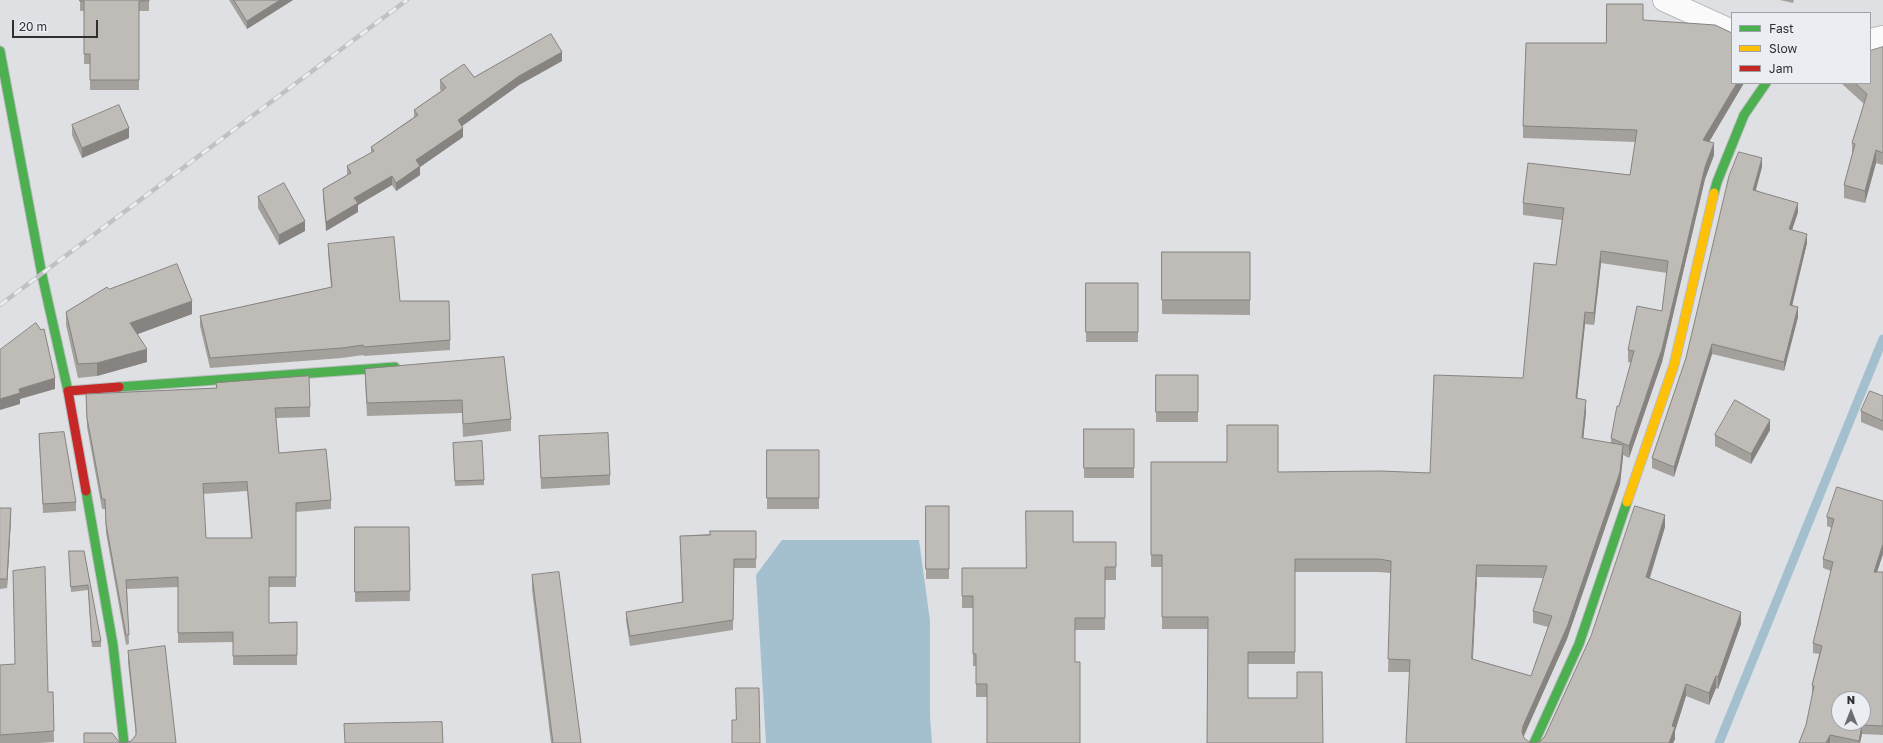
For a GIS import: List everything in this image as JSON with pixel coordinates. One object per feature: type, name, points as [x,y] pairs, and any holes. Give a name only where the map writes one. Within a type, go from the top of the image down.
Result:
[{"type":"street","points":[[1664,0],[1731,31]]},
{"type":"street","points":[[1871,40],[1883,37]]},
{"type":"street","points":[[0,51],[42,275],[68,391],[113,645],[124,743]]},
{"type":"street","points":[[1534,743],[1579,644],[1674,365],[1717,182],[1744,115],[1765,84]]},
{"type":"street","points":[[68,391],[405,366]]},
{"type":"water","points":[[782,540],[919,540],[930,621],[930,716],[932,743],[766,743],[756,575]]},
{"type":"building","points":[[80,0],[149,0],[139,1],[139,80],[90,80],[90,54],[84,54],[84,1]]},
{"type":"building","points":[[234,0],[280,0],[247,21]]},
{"type":"building","points":[[1607,4],[1643,4],[1643,20],[1715,25],[1731,33],[1731,84],[1736,84],[1703,140],[1714,143],[1705,167],[1662,349],[1629,446],[1611,438],[1617,406],[1619,406],[1634,351],[1628,350],[1637,306],[1662,311],[1668,261],[1601,251],[1594,313],[1585,312],[1576,398],[1586,400],[1582,438],[1623,445],[1620,472],[1567,627],[1523,726],[1522,732],[1524,738],[1533,743],[1406,743],[1410,660],[1388,659],[1391,561],[1378,559],[1295,559],[1295,652],[1248,652],[1248,698],[1297,698],[1297,672],[1322,672],[1323,743],[1207,743],[1208,617],[1162,617],[1162,555],[1151,555],[1151,462],[1227,462],[1227,425],[1278,425],[1278,472],[1381,471],[1430,473],[1434,375],[1523,378],[1534,263],[1556,265],[1564,208],[1523,203],[1528,163],[1630,175],[1637,130],[1523,126],[1526,43],[1606,43]],"holes":[[[1477,565],[1547,566],[1533,611],[1552,616],[1531,676],[1472,659]]]},
{"type":"building","points":[[551,34],[562,52],[519,76],[458,120],[463,128],[416,160],[420,166],[396,183],[392,176],[354,198],[358,203],[326,222],[323,189],[351,173],[347,166],[374,151],[371,147],[418,115],[414,110],[446,88],[440,80],[464,64],[474,77]]},
{"type":"building","points":[[1883,47],[1883,153],[1876,150],[1865,191],[1844,185],[1855,144],[1852,143],[1867,94],[1856,84],[1871,84],[1871,51]]},
{"type":"building","points":[[119,105],[129,128],[82,148],[72,125]]},
{"type":"building","points":[[1739,152],[1762,158],[1753,190],[1798,203],[1789,229],[1807,234],[1790,305],[1798,307],[1784,362],[1712,344],[1674,467],[1652,458],[1686,358],[1729,176]]},
{"type":"building","points":[[284,183],[305,221],[279,235],[258,197]]},
{"type":"building","points":[[394,237],[400,301],[449,301],[450,340],[364,347],[363,345],[342,348],[210,358],[200,316],[332,287],[328,244]]},
{"type":"building","points":[[1162,252],[1250,252],[1250,300],[1162,300]]},
{"type":"building","points":[[177,264],[192,301],[130,323],[147,349],[97,363],[78,364],[66,312],[107,287],[109,289]]},
{"type":"building","points":[[1086,283],[1138,283],[1138,332],[1086,332]]},
{"type":"building","points":[[36,323],[41,330],[44,329],[55,378],[19,389],[20,393],[0,399],[0,350]]},
{"type":"building","points":[[504,357],[511,419],[463,424],[462,400],[367,403],[365,369]]},
{"type":"building","points":[[1156,375],[1198,375],[1198,412],[1156,412]]},
{"type":"building","points":[[309,376],[310,407],[275,408],[279,453],[326,449],[331,500],[296,503],[296,577],[269,577],[269,623],[297,622],[297,655],[233,656],[233,632],[178,633],[178,577],[126,580],[129,635],[126,635],[106,524],[105,499],[102,499],[87,418],[86,394],[217,388],[216,383]],"holes":[[[247,482],[252,538],[206,538],[203,484]]]},
{"type":"building","points":[[1870,391],[1883,396],[1883,421],[1861,411]]},
{"type":"building","points":[[1735,400],[1770,420],[1751,454],[1715,435]]},
{"type":"building","points":[[1084,429],[1134,429],[1134,468],[1084,468]]},
{"type":"building","points":[[64,432],[76,502],[43,504],[39,434]]},
{"type":"building","points":[[608,433],[610,475],[541,478],[539,436]]},
{"type":"building","points":[[482,441],[484,480],[455,481],[453,443]]},
{"type":"building","points":[[767,450],[819,450],[819,498],[767,498]]},
{"type":"building","points":[[1837,487],[1883,501],[1883,544],[1874,572],[1883,572],[1883,726],[1871,725],[1871,691],[1831,691],[1831,731],[1861,731],[1859,741],[1830,735],[1826,743],[1799,743],[1806,725],[1814,686],[1812,685],[1822,646],[1813,643],[1833,562],[1823,559],[1834,519],[1827,517]]},
{"type":"building","points":[[926,506],[949,506],[949,569],[926,569]]},
{"type":"building","points":[[1635,506],[1665,515],[1646,577],[1741,612],[1718,677],[1716,676],[1709,693],[1686,684],[1672,726],[1675,727],[1669,743],[1535,743],[1541,741],[1545,736],[1591,636]]},
{"type":"building","points":[[0,508],[11,508],[7,579],[0,579]]},
{"type":"building","points":[[1026,511],[1073,511],[1073,542],[1116,542],[1116,567],[1105,567],[1105,618],[1075,618],[1075,662],[1080,662],[1080,743],[987,743],[987,684],[976,684],[976,654],[973,654],[973,596],[962,596],[962,568],[1026,568]]},
{"type":"building","points":[[355,527],[409,527],[410,591],[355,592]]},
{"type":"building","points":[[710,531],[756,531],[756,559],[734,559],[733,620],[630,636],[626,612],[683,602],[680,536],[710,535]]},
{"type":"building","points":[[69,551],[84,551],[101,641],[92,642],[88,585],[71,587]]},
{"type":"building","points":[[45,567],[48,692],[53,692],[54,731],[0,735],[0,665],[15,664],[13,571]]},
{"type":"building","points":[[559,572],[581,743],[553,743],[532,575]]},
{"type":"building","points":[[165,646],[176,743],[125,743],[131,741],[136,735],[128,651]]},
{"type":"building","points":[[736,688],[759,688],[760,743],[732,743],[732,720],[736,720]]},
{"type":"building","points":[[442,722],[443,743],[345,743],[344,724]]},
{"type":"building","points":[[84,733],[112,733],[119,742],[125,743],[84,743]]},
{"type":"waterway","points":[[1719,743],[1883,339]]},
{"type":"railway","points":[[0,305],[407,0]]},
{"type":"traffic: fast","points":[[0,51],[42,275],[68,391]]},
{"type":"traffic: fast","points":[[1714,193],[1744,115],[1765,84]]},
{"type":"traffic: fast","points":[[119,387],[395,367]]},
{"type":"traffic: fast","points":[[86,491],[113,645],[124,743]]},
{"type":"traffic: fast","points":[[1534,743],[1579,644],[1627,502]]},
{"type":"traffic: slow","points":[[1627,502],[1674,365],[1714,193]]},
{"type":"traffic: jam","points":[[86,491],[68,391],[119,387]]}]
